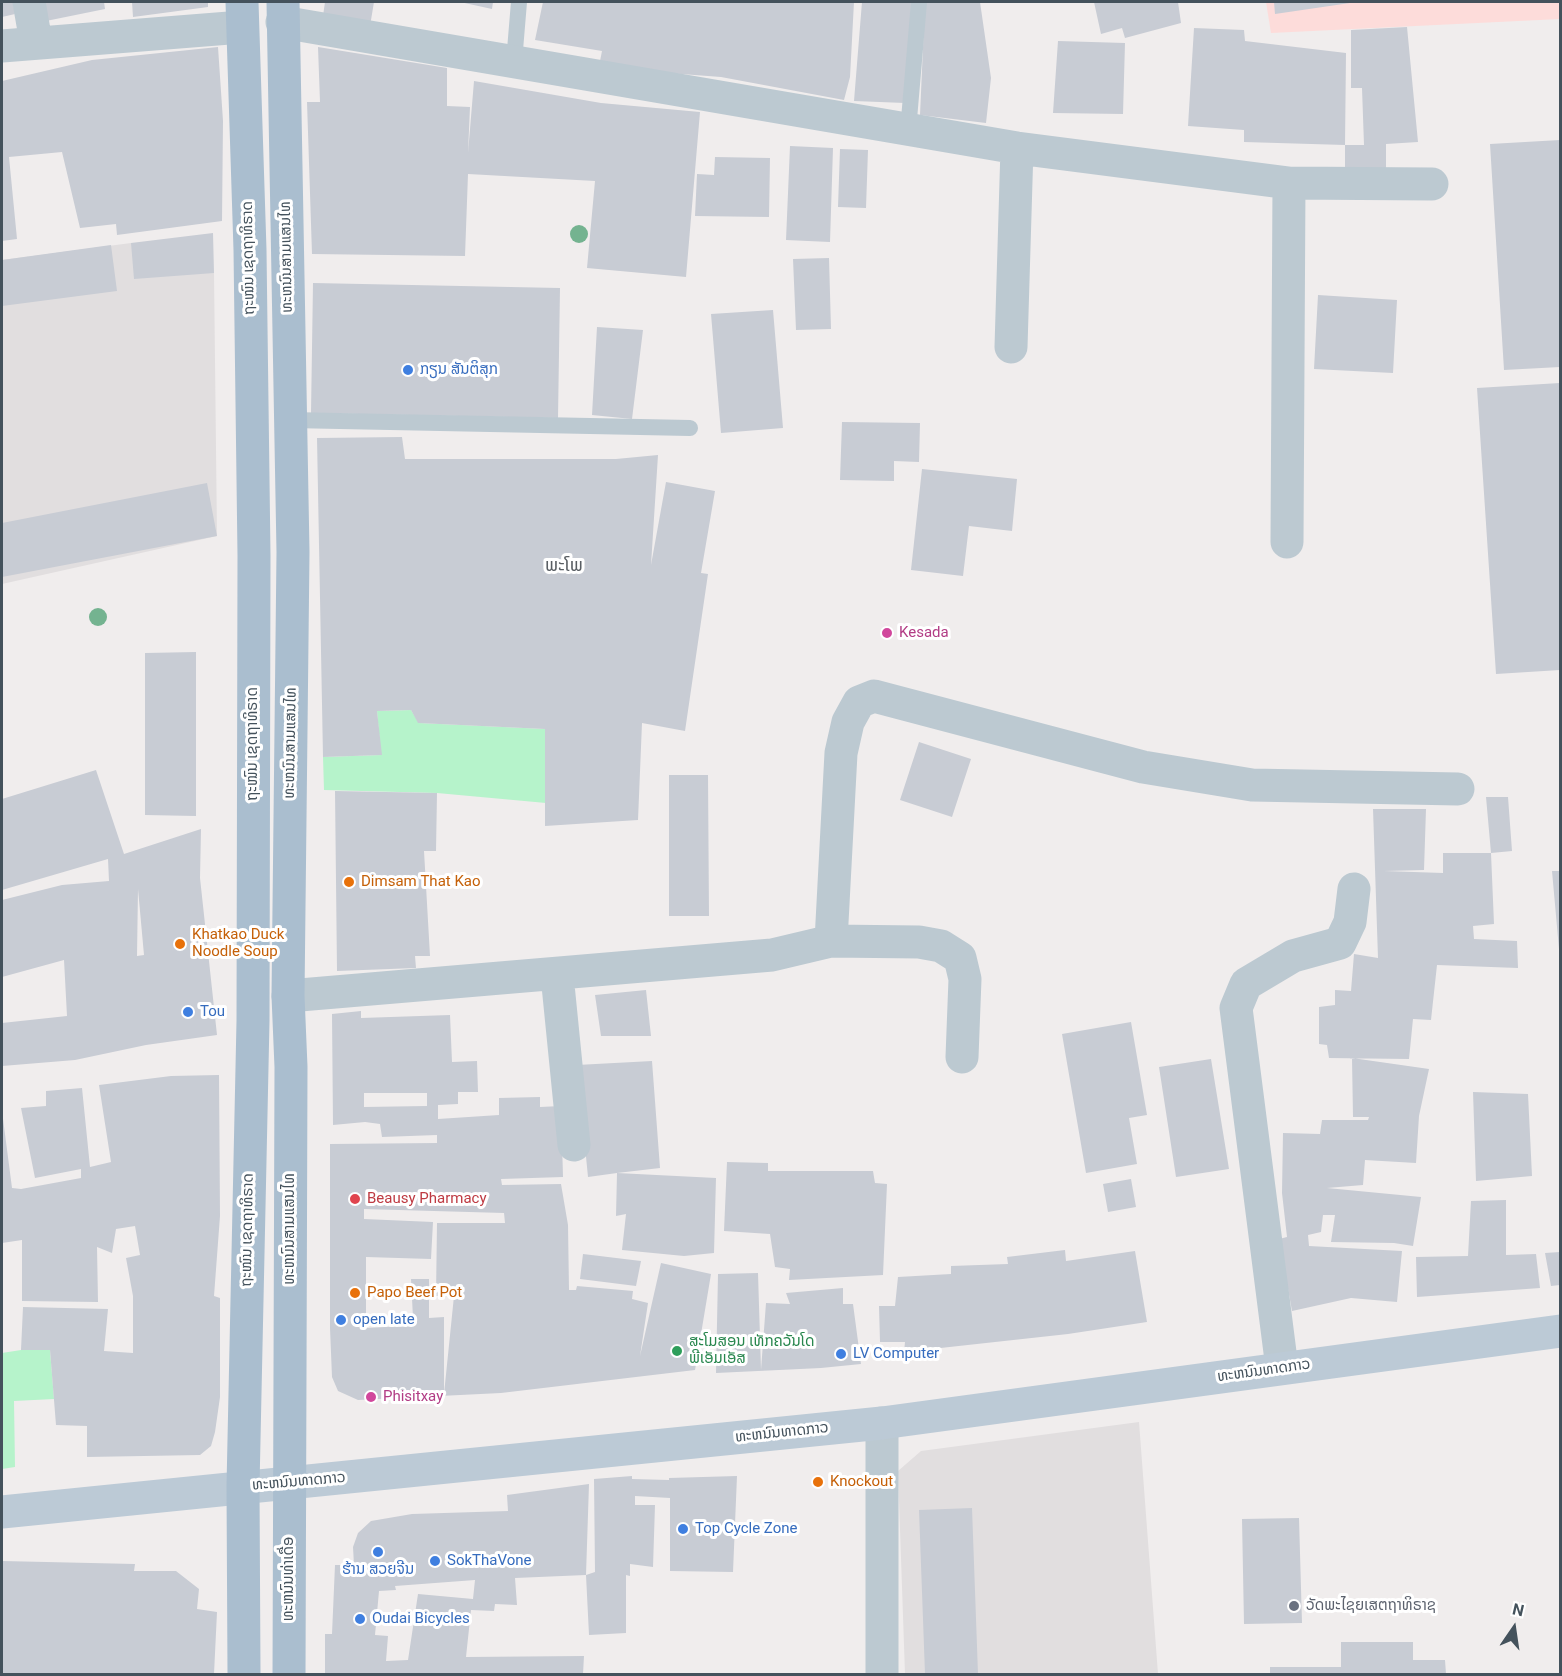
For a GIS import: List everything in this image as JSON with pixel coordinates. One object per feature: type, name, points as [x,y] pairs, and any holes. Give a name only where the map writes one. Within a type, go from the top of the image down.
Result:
[{"type":"main road","name":"ທະຫນົນສາມແສນໄທ","points":[[283,12],[293,552],[288,996],[291,1067],[289,1484]]},
{"type":"main road","name":"ຖະໜົນ ເຊດຖາທິຣາດ","points":[[242,14],[250,250],[254,555],[253,1010],[243,1486]]},
{"type":"main road","name":"ທະຫນົນທ່າເດື່ອ","points":[[289,1484],[289,1674]]},
{"type":"main road","points":[[243,1486],[244,1674]]},
{"type":"street","points":[[29,2],[36,42]]},
{"type":"street","points":[[283,12],[514,62],[1017,148],[1289,183],[1432,184]]},
{"type":"street","points":[[2,46],[242,14]]},
{"type":"street","points":[[1011,347],[1017,148]]},
{"type":"street","points":[[1287,542],[1289,183]]},
{"type":"street","points":[[831,941],[841,753],[848,722],[859,702],[874,696],[1143,767],[1252,785],[1458,789]]},
{"type":"street","points":[[1282,1368],[1236,1008],[1246,984],[1293,956],[1340,943],[1350,922],[1354,889]]},
{"type":"street","points":[[288,996],[772,956],[831,941],[919,942],[941,946],[960,958],[965,979],[962,1058]]},
{"type":"street","points":[[557,975],[574,1145]]},
{"type":"street","name":"ທະຫນົນທາດກາວ","points":[[2,1512],[882,1423],[1560,1331]]},
{"type":"street","points":[[882,1423],[882,1674]]},
{"type":"lane","points":[[514,62],[519,2]]},
{"type":"lane","points":[[908,130],[919,2]]},
{"type":"lane","points":[[290,420],[690,428]]},
{"type":"shaded area","points":[[1266,2],[1560,2],[1560,19],[1271,33]]},
{"type":"shaded area","points":[[131,243],[214,273],[217,536],[2,584],[2,260]]},
{"type":"shaded area","points":[[1139,1422],[1158,1674],[905,1674],[898,1471],[921,1451]]},
{"type":"green space","points":[[411,710],[419,723],[545,729],[546,803],[437,793],[324,790],[323,757],[381,755],[377,711]]},
{"type":"green space","points":[[21,1350],[50,1350],[54,1399],[14,1401],[15,1467],[2,1469],[2,1353]]},
{"type":"building","points":[[2,2],[13,2],[15,14],[2,17]]},
{"type":"building","points":[[43,2],[104,2],[105,9],[46,21]]},
{"type":"building","points":[[132,2],[208,2],[208,7],[133,17]]},
{"type":"building","points":[[325,2],[374,2],[370,26],[323,16]]},
{"type":"building","points":[[460,2],[493,2],[492,9]]},
{"type":"building","points":[[543,2],[854,2],[850,77],[844,100],[721,77],[668,73],[600,61],[602,51],[535,40]]},
{"type":"building","points":[[862,2],[914,2],[905,103],[854,101]]},
{"type":"building","points":[[925,2],[980,2],[991,78],[986,123],[920,115]]},
{"type":"building","points":[[1094,2],[1178,2],[1181,23],[1125,38],[1122,28],[1101,34]]},
{"type":"building","points":[[1274,2],[1350,2],[1350,3],[1275,14]]},
{"type":"building","points":[[1407,27],[1418,142],[1386,144],[1386,168],[1345,170],[1345,145],[1364,145],[1362,88],[1351,88],[1351,30]]},
{"type":"building","points":[[1194,28],[1244,30],[1245,41],[1346,53],[1345,145],[1244,142],[1244,130],[1188,126]]},
{"type":"building","points":[[1058,41],[1125,43],[1123,114],[1053,113]]},
{"type":"building","points":[[218,47],[223,121],[222,221],[117,235],[116,224],[80,228],[62,152],[9,157],[17,239],[2,241],[2,81],[92,60]]},
{"type":"building","points":[[318,47],[447,68],[447,106],[470,107],[468,153],[474,81],[601,103],[700,112],[686,277],[587,268],[595,181],[468,174],[465,256],[312,254],[307,102],[320,102]]},
{"type":"building","points":[[1560,140],[1560,367],[1504,370],[1490,144]]},
{"type":"building","points":[[790,146],[833,148],[830,242],[786,240]]},
{"type":"building","points":[[840,149],[868,150],[866,208],[838,207]]},
{"type":"building","points":[[715,157],[770,158],[769,217],[695,216],[697,174],[714,175]]},
{"type":"building","points":[[213,233],[214,273],[134,279],[131,243]]},
{"type":"building","points":[[111,245],[117,291],[2,306],[2,260]]},
{"type":"building","points":[[829,258],[831,329],[796,330],[793,259]]},
{"type":"building","points":[[313,283],[560,288],[558,418],[311,413]]},
{"type":"building","points":[[1318,295],[1397,300],[1393,373],[1314,369]]},
{"type":"building","points":[[773,310],[783,428],[721,433],[711,314]]},
{"type":"building","points":[[597,327],[643,330],[632,419],[592,415]]},
{"type":"building","points":[[1560,383],[1560,670],[1496,674],[1477,388]]},
{"type":"building","points":[[842,422],[920,423],[919,462],[894,461],[894,481],[840,480]]},
{"type":"building","points":[[402,437],[405,459],[616,459],[658,455],[651,565],[666,482],[715,491],[701,573],[708,574],[685,731],[642,723],[638,820],[545,826],[545,729],[418,723],[411,710],[377,711],[382,755],[323,757],[317,438]]},
{"type":"building","points":[[922,469],[1017,479],[1012,531],[969,526],[963,576],[911,570]]},
{"type":"building","points":[[207,483],[217,536],[2,577],[2,523]]},
{"type":"building","points":[[196,652],[196,816],[145,815],[145,653]]},
{"type":"building","points":[[919,742],[971,759],[952,817],[900,800]]},
{"type":"building","points":[[96,770],[124,854],[201,829],[200,878],[217,1035],[146,1045],[75,1060],[2,1066],[2,1023],[67,1016],[64,960],[2,977],[2,900],[62,885],[109,881],[108,859],[2,890],[2,799]],"holes":[[[138,889],[144,955],[137,956]]]},
{"type":"building","points":[[669,775],[708,775],[709,916],[669,916]]},
{"type":"building","points":[[335,791],[437,793],[436,851],[424,851],[430,956],[415,956],[416,968],[337,971]]},
{"type":"building","points":[[1486,797],[1508,797],[1512,851],[1491,853]]},
{"type":"building","points":[[1373,809],[1426,809],[1424,870],[1384,871],[1443,873],[1443,853],[1491,853],[1494,924],[1473,926],[1474,939],[1517,941],[1518,968],[1437,965],[1431,1020],[1413,1019],[1409,1059],[1329,1058],[1327,1045],[1319,1044],[1319,1007],[1335,1005],[1335,990],[1351,991],[1354,954],[1378,958]]},
{"type":"building","points":[[1552,871],[1560,871],[1560,949],[1559,949]]},
{"type":"building","points":[[646,990],[651,1036],[601,1036],[595,995]]},
{"type":"building","points":[[361,1011],[361,1018],[450,1015],[452,1062],[477,1061],[478,1092],[458,1092],[458,1104],[438,1105],[438,1119],[499,1115],[499,1098],[540,1097],[540,1107],[561,1106],[563,1177],[501,1179],[502,1185],[561,1184],[568,1225],[569,1290],[576,1290],[577,1286],[633,1291],[632,1299],[648,1303],[640,1356],[661,1263],[711,1274],[695,1370],[501,1393],[358,1400],[338,1391],[332,1377],[330,1328],[330,1144],[437,1143],[437,1135],[382,1137],[380,1124],[365,1122],[333,1125],[332,1014]],"holes":[[[364,1093],[427,1093],[427,1106],[364,1107]],[[364,1209],[504,1213],[505,1223],[437,1223],[436,1296],[454,1296],[444,1394],[444,1317],[429,1318],[429,1279],[411,1279],[413,1318],[405,1318],[405,1326],[366,1328],[366,1257],[431,1259],[433,1222],[364,1219]]]},
{"type":"building","points":[[1131,1022],[1147,1115],[1129,1118],[1137,1164],[1086,1173],[1062,1034]]},
{"type":"building","points":[[1352,1058],[1429,1069],[1419,1116],[1416,1163],[1365,1160],[1363,1185],[1327,1188],[1421,1197],[1413,1246],[1394,1243],[1331,1242],[1335,1215],[1323,1215],[1321,1232],[1308,1235],[1309,1246],[1402,1251],[1397,1302],[1351,1298],[1292,1311],[1279,1239],[1287,1237],[1282,1193],[1283,1133],[1320,1134],[1322,1120],[1368,1120],[1369,1117],[1353,1117]]},
{"type":"building","points":[[1211,1059],[1229,1169],[1176,1177],[1159,1067]]},
{"type":"building","points":[[652,1061],[660,1168],[588,1177],[577,1065]]},
{"type":"building","points":[[219,1075],[220,1216],[214,1296],[220,1298],[220,1397],[211,1446],[200,1455],[87,1457],[87,1426],[56,1425],[50,1350],[21,1350],[23,1307],[108,1309],[104,1351],[133,1353],[133,1296],[126,1258],[140,1255],[135,1226],[116,1229],[112,1253],[97,1247],[98,1302],[22,1301],[22,1240],[2,1243],[2,1111],[12,1188],[21,1189],[81,1178],[81,1169],[35,1178],[21,1108],[46,1106],[46,1091],[82,1088],[90,1167],[111,1162],[99,1085],[171,1076]]},
{"type":"building","points":[[1473,1092],[1528,1094],[1532,1176],[1476,1181]]},
{"type":"building","points":[[727,1162],[768,1163],[768,1171],[873,1171],[875,1183],[887,1184],[883,1275],[789,1280],[790,1269],[775,1267],[770,1234],[724,1231]]},
{"type":"building","points":[[617,1173],[716,1178],[714,1253],[684,1256],[622,1250],[626,1214],[616,1216]]},
{"type":"building","points":[[1131,1179],[1136,1207],[1108,1212],[1103,1184]]},
{"type":"building","points":[[1506,1200],[1506,1255],[1536,1254],[1540,1288],[1417,1297],[1416,1257],[1468,1256],[1471,1201]]},
{"type":"building","points":[[1065,1250],[1066,1261],[1135,1251],[1147,1322],[1068,1334],[904,1352],[905,1342],[880,1342],[879,1306],[895,1306],[898,1277],[951,1274],[951,1266],[1008,1264],[1007,1257]]},
{"type":"building","points":[[1560,1252],[1560,1285],[1551,1286],[1545,1253]]},
{"type":"building","points":[[583,1254],[641,1261],[636,1286],[580,1279]]},
{"type":"building","points":[[758,1273],[761,1370],[766,1303],[790,1304],[786,1293],[843,1288],[843,1304],[853,1304],[861,1364],[716,1373],[718,1274]]},
{"type":"building","points":[[632,1476],[632,1479],[669,1480],[669,1478],[737,1476],[733,1572],[670,1571],[670,1498],[635,1496],[635,1505],[655,1505],[653,1567],[630,1564],[630,1576],[626,1575],[626,1633],[589,1635],[586,1575],[595,1572],[594,1479]]},
{"type":"building","points":[[589,1484],[586,1575],[515,1578],[517,1605],[495,1604],[494,1611],[471,1610],[466,1657],[584,1656],[583,1674],[325,1674],[325,1634],[332,1634],[335,1565],[354,1565],[353,1547],[358,1533],[371,1521],[412,1514],[508,1511],[507,1495]],"holes":[[[475,1580],[473,1599],[418,1594],[408,1660],[386,1661],[388,1636],[375,1635],[379,1591],[396,1590],[395,1586]]]},
{"type":"building","points":[[972,1508],[978,1674],[925,1674],[919,1510]]},
{"type":"building","points":[[1299,1518],[1302,1623],[1244,1624],[1242,1519]]},
{"type":"building","points":[[2,1561],[135,1564],[134,1571],[176,1571],[199,1589],[197,1609],[217,1612],[214,1674],[2,1674]]},
{"type":"building","points":[[1341,1642],[1413,1642],[1413,1660],[1445,1660],[1446,1674],[1270,1674],[1270,1667],[1341,1667]]},
{"type":"place","name":"ກຽນ ສັນຕິສຸກ","points":[[408,370]]},
{"type":"place","name":"Kesada","points":[[887,633]]},
{"type":"place","name":"Dimsam That Kao","points":[[349,882]]},
{"type":"place","name":"Khatkao Duck Noodle Soup","points":[[180,944]]},
{"type":"place","name":"Tou","points":[[188,1012]]},
{"type":"place","name":"Beausy Pharmacy","points":[[355,1199]]},
{"type":"place","name":"Papo Beef Pot","points":[[355,1293]]},
{"type":"place","name":"open late","points":[[341,1320]]},
{"type":"place","name":"ສະໂມສອນ ເທັກຄວັນໂດ ພີເອັມເອັສ","points":[[677,1351]]},
{"type":"place","name":"LV Computer","points":[[841,1354]]},
{"type":"place","name":"Phisitxay","points":[[371,1397]]},
{"type":"place","name":"Knockout","points":[[818,1482]]},
{"type":"place","name":"Top Cycle Zone","points":[[683,1529]]},
{"type":"place","name":"ຮ້ານ ສວຍຈີນ","points":[[378,1552]]},
{"type":"place","name":"SokThaVone","points":[[435,1561]]},
{"type":"place","name":"ວັດພະໄຊຍເສຕຖາທິຣາຊ","points":[[1294,1606]]},
{"type":"place","name":"Oudai Bicycles","points":[[360,1619]]},
{"type":"district","name":"ພະໂພ","points":[[564,566]]}]
